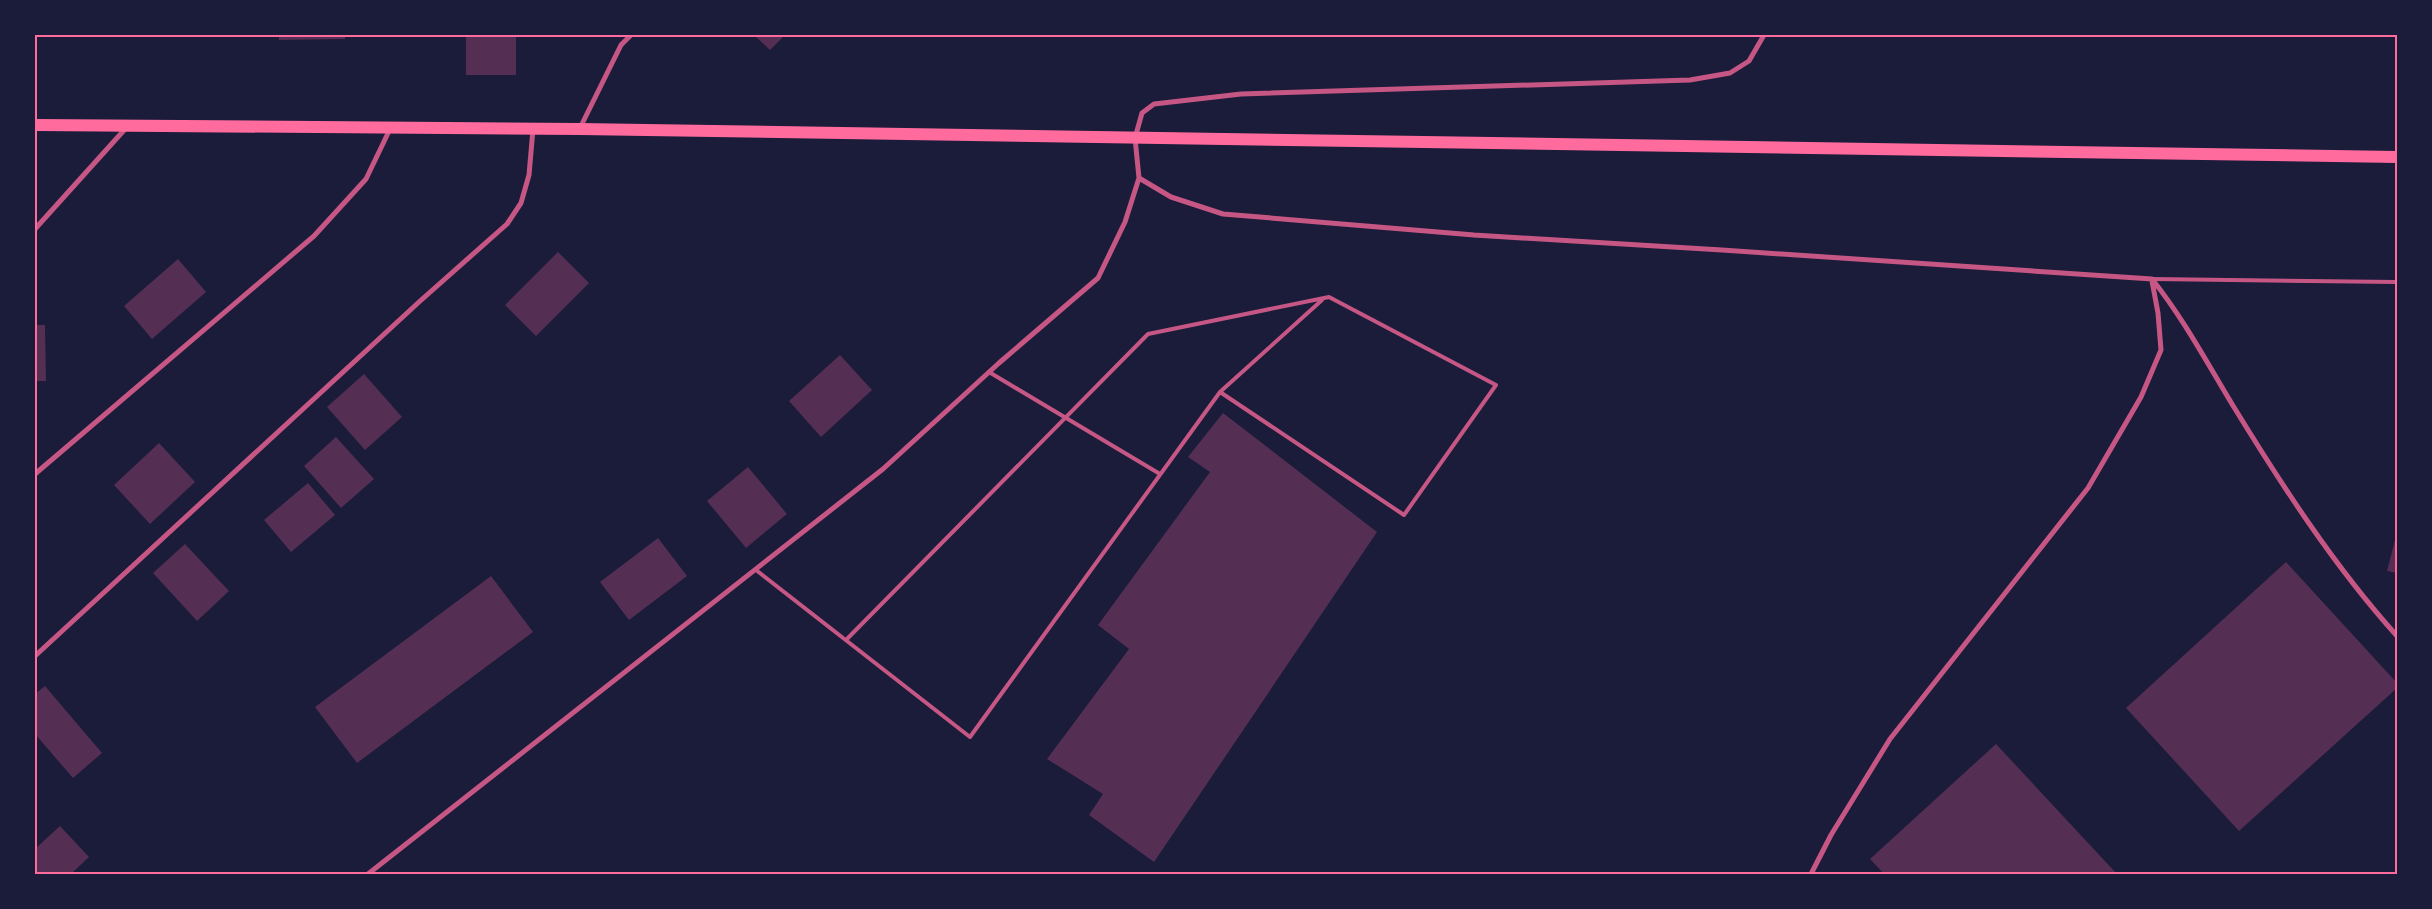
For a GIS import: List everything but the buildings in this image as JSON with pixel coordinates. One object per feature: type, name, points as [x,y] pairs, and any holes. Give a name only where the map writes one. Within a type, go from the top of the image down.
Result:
[{"type":"main road","points":[[35,125],[534,128],[2397,157]]},
{"type":"street","points":[[579,129],[621,45],[631,35]]},
{"type":"street","points":[[368,874],[883,469],[989,372],[1098,278],[1125,222],[1139,178],[1135,138],[1142,113],[1154,104],[1241,94],[1698,79],[1730,73],[1749,61],[1764,35]]},
{"type":"street","points":[[35,229],[128,126]]},
{"type":"street","points":[[35,474],[314,236],[366,179],[391,128]]},
{"type":"street","points":[[35,656],[419,302],[507,224],[521,203],[529,175],[534,128]]},
{"type":"street","points":[[1139,178],[1171,197],[1223,214],[1474,235],[2152,279]]},
{"type":"street","points":[[2152,279],[2186,327],[2233,406],[2298,505],[2362,597],[2397,636]]},
{"type":"street","points":[[1811,874],[1831,835],[1890,739],[2088,488],[2141,397],[2161,350],[2158,313],[2152,279]]},
{"type":"lane","points":[[2152,279],[2397,282]]},
{"type":"lane","points":[[846,640],[1148,334],[1329,297],[1496,385],[1404,515],[1220,392]]},
{"type":"lane","points":[[756,570],[970,737],[1220,392],[1323,298]]},
{"type":"lane","points":[[989,372],[1160,474]]}]
